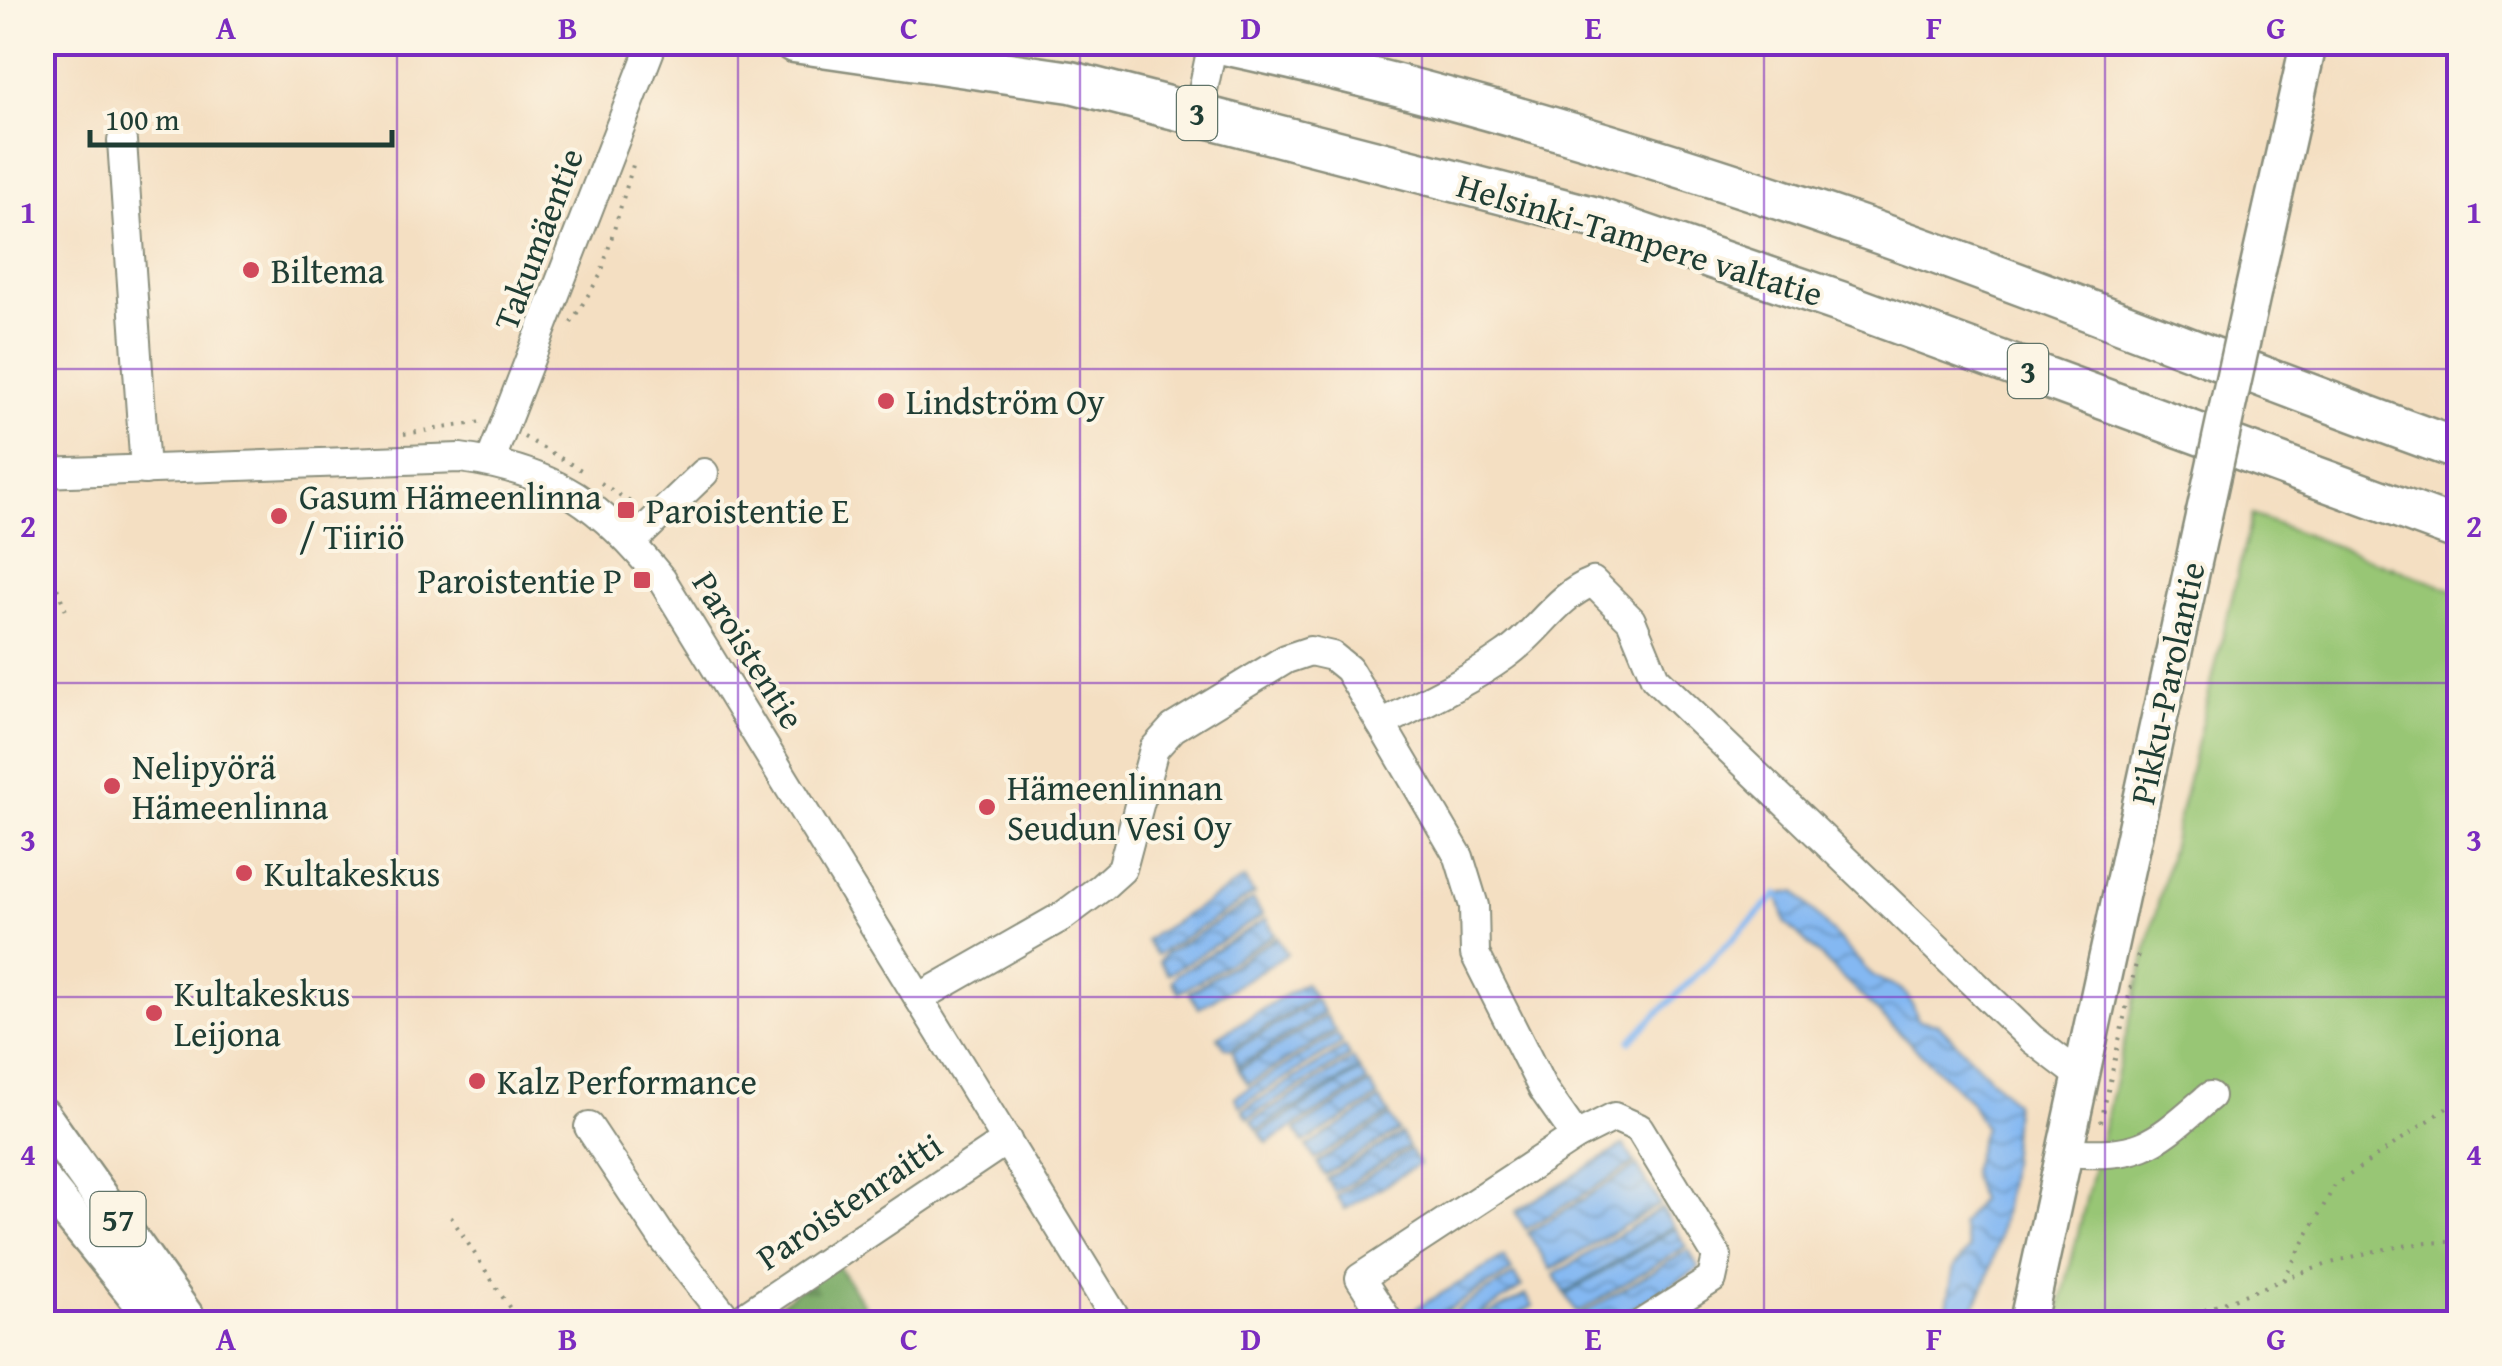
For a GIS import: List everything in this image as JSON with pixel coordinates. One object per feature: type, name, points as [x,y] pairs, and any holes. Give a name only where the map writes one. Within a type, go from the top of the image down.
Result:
[{"type":"highway","name":"Helsinki-Tampere valtatie","points":[[794,42],[1071,82],[1593,218],[1840,302],[2460,530]]},
{"type":"highway","name":"3","points":[[1214,42],[1360,74],[1612,147],[1857,225],[2460,450]]},
{"type":"main road","name":"Pikku-Parolantie","points":[[2028,1324],[2309,42]]},
{"type":"main road","name":"57","points":[[42,1115],[191,1324]]},
{"type":"main road","name":"57","points":[[42,1180],[159,1324]]},
{"type":"street","name":"Takumäentie","points":[[490,462],[653,42]]},
{"type":"street","points":[[1198,114],[1214,42]]},
{"type":"street","points":[[122,140],[145,470]]},
{"type":"street","name":"Paroistentie","points":[[42,473],[416,458],[490,462],[581,496],[632,542],[662,580],[1120,1324]]},
{"type":"street","points":[[632,542],[704,473]]},
{"type":"street","points":[[1381,724],[1505,656],[1536,630],[1571,590],[1593,582],[1630,620],[1655,678],[2032,1039],[2082,1077]]},
{"type":"street","points":[[919,998],[1063,916],[1112,878],[1122,869],[1154,750],[1174,728],[1286,658],[1310,651],[1332,656],[1348,669],[1459,857],[1474,906],[1475,954],[1543,1090],[1576,1136]]},
{"type":"street","points":[[2065,1152],[2113,1155],[2137,1151],[2210,1096]]},
{"type":"street","points":[[1390,1324],[1360,1278],[1576,1136],[1614,1117],[1639,1128],[1717,1256],[1712,1280],[1642,1324]]},
{"type":"street","points":[[590,1127],[662,1237],[732,1324]]},
{"type":"street","name":"Paroistenraitti","points":[[732,1324],[1007,1140]]},
{"type":"path","points":[[42,549],[68,616]]},
{"type":"path","points":[[2283,1280],[2335,1185],[2460,1099]]},
{"type":"path","points":[[451,1217],[520,1324]]},
{"type":"path","points":[[2165,1324],[2356,1252],[2395,1244],[2460,1242]]},
{"type":"path","points":[[42,1317],[47,1324]]},
{"type":"green space","points":[[2252,515],[2459,592],[2459,1323],[2056,1324]]},
{"type":"green space","points":[[836,1263],[876,1323],[751,1324]]},
{"type":"water","points":[[1244,879],[1254,894],[1156,955],[1146,940]]},
{"type":"water","points":[[1796,892],[1865,968],[1901,989],[1918,1020],[1938,1024],[2014,1102],[2000,1231],[1987,1279],[1968,1323],[1944,1323],[1954,1267],[1969,1249],[1961,1225],[1979,1200],[1971,1171],[1984,1127],[1970,1101],[1785,922],[1778,894]]},
{"type":"water","points":[[1253,900],[1263,915],[1168,974],[1159,961],[1165,954]]},
{"type":"water","points":[[1266,919],[1275,934],[1179,993],[1172,981],[1177,974]]},
{"type":"water","points":[[1277,937],[1287,954],[1199,1008],[1189,992]]},
{"type":"water","points":[[1305,983],[1314,997],[1231,1049],[1225,1047],[1218,1037]]},
{"type":"water","points":[[1316,1000],[1324,1013],[1238,1067],[1233,1051]]},
{"type":"water","points":[[1326,1016],[1335,1031],[1248,1084],[1239,1070]]},
{"type":"water","points":[[1337,1034],[1342,1043],[1240,1106],[1235,1097]]},
{"type":"water","points":[[1345,1047],[1350,1056],[1248,1118],[1243,1110]]},
{"type":"water","points":[[1353,1059],[1359,1069],[1258,1130],[1252,1121]]},
{"type":"water","points":[[1360,1071],[1367,1082],[1267,1143],[1260,1133]]},
{"type":"water","points":[[1370,1084],[1378,1097],[1304,1143],[1296,1130]]},
{"type":"water","points":[[1380,1100],[1389,1114],[1315,1159],[1307,1147]]},
{"type":"water","points":[[1390,1117],[1398,1131],[1325,1175],[1317,1163]]},
{"type":"water","points":[[1401,1134],[1408,1147],[1335,1192],[1327,1179]]},
{"type":"water","points":[[1624,1145],[1635,1163],[1526,1229],[1515,1212]]},
{"type":"water","points":[[1410,1150],[1419,1164],[1345,1209],[1337,1196]]},
{"type":"water","points":[[1637,1166],[1660,1204],[1551,1270],[1528,1233]]},
{"type":"water","points":[[1662,1208],[1673,1226],[1565,1293],[1554,1275]]},
{"type":"water","points":[[1675,1228],[1686,1246],[1577,1313],[1566,1295]]},
{"type":"water","points":[[1688,1250],[1699,1268],[1608,1323],[1584,1323],[1579,1316]]},
{"type":"water","points":[[1504,1257],[1512,1271],[1426,1323],[1403,1323],[1400,1318]]},
{"type":"water","points":[[1514,1275],[1522,1287],[1468,1323],[1436,1323]]},
{"type":"water","points":[[1526,1295],[1533,1306],[1505,1323],[1471,1323]]},
{"type":"waterway","points":[[1630,1041],[1778,894],[1782,898]]},
{"type":"place","name":"Biltema","points":[[251,270]]},
{"type":"place","name":"Lindström Oy","points":[[886,401]]},
{"type":"place","name":"Paroistentie E","points":[[626,510]]},
{"type":"place","name":"Gasum Hämeenlinna / Tiiriö","points":[[279,516]]},
{"type":"place","name":"Paroistentie P","points":[[642,580]]},
{"type":"place","name":"Nelipyörä Hämeenlinna","points":[[112,786]]},
{"type":"place","name":"Hämeenlinnan Seudun Vesi Oy","points":[[987,807]]},
{"type":"place","name":"Kultakeskus","points":[[244,873]]},
{"type":"place","name":"Kultakeskus Leijona","points":[[154,1013]]},
{"type":"place","name":"Kalz Performance","points":[[477,1081]]}]
